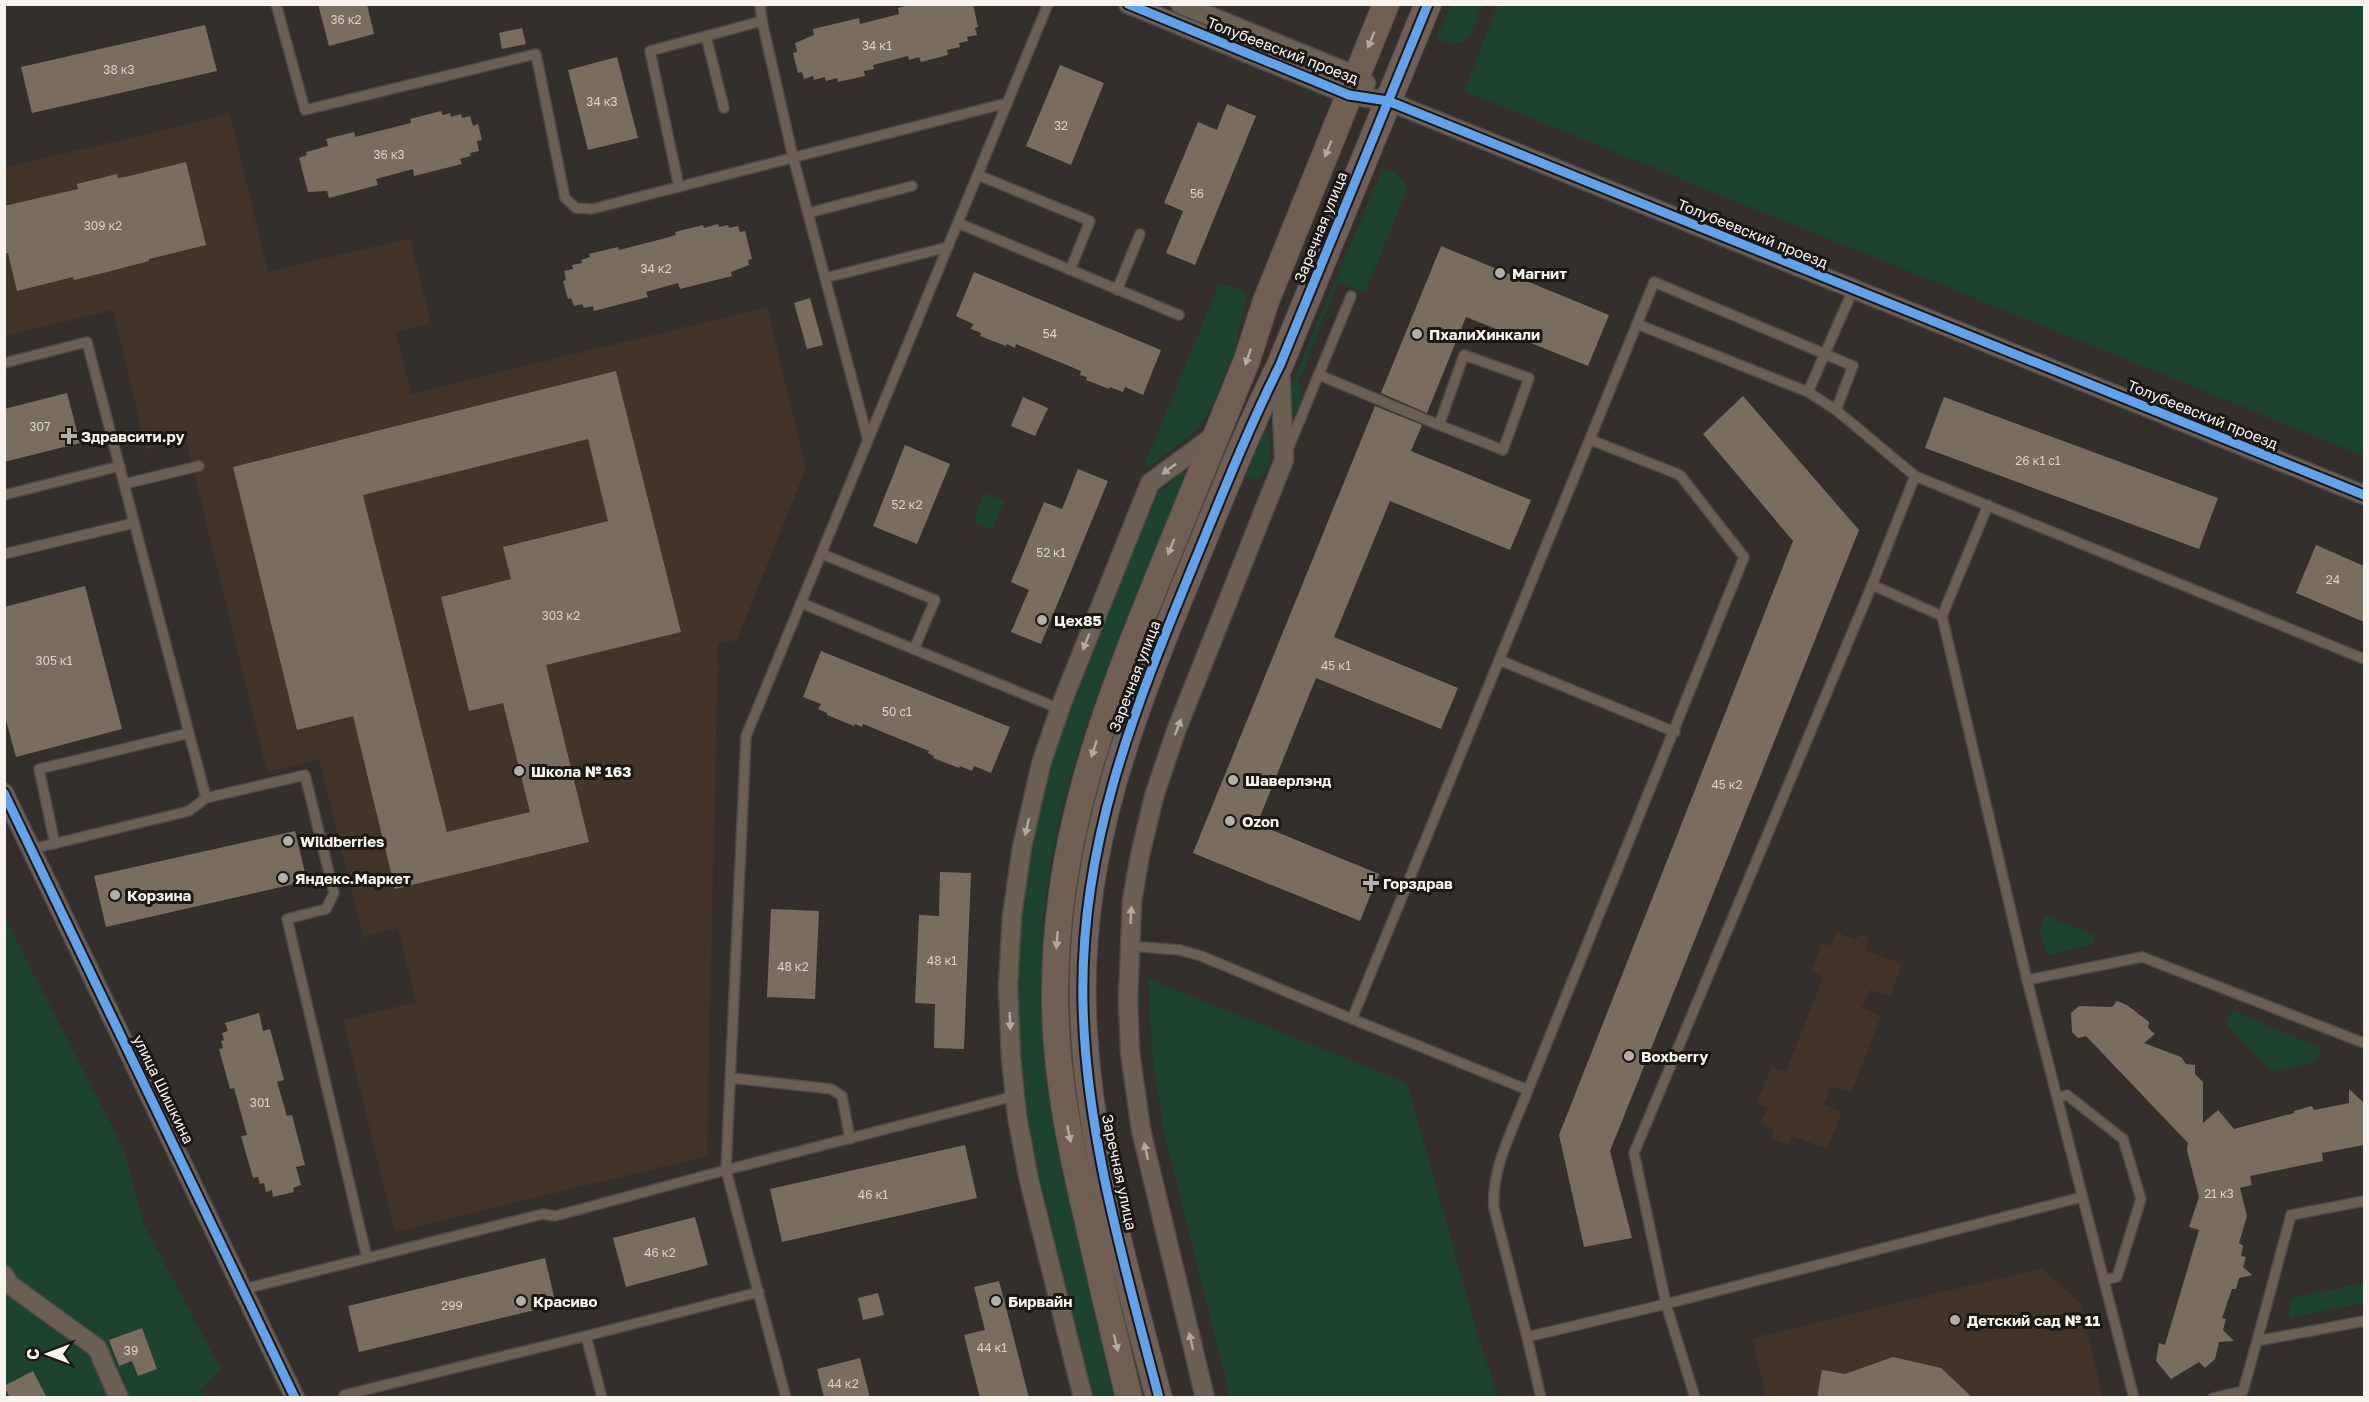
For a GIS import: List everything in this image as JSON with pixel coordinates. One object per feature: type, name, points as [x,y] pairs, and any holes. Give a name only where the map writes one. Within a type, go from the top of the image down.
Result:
[{"type":"street","name":"Толубеевский проезд","points":[[1128,4],[1353,85]]},
{"type":"street","name":"Толубеевский проезд","points":[[1180,4],[1388,101],[2364,495]]},
{"type":"street","name":"Заречная улица","points":[[1129,1398],[1064,1111],[1055,1005],[1056,956],[1061,894],[1073,827],[1084,781],[1106,711],[1247,360],[1266,301],[1386,4]]},
{"type":"street","name":"Заречная улица","points":[[1159,1398],[1102,1164],[1091,1106],[1083,1006],[1083,955],[1089,896],[1098,842],[1110,788],[1132,719],[1252,421],[1280,365],[1428,4]]},
{"type":"street","points":[[1205,1398],[1141,1130],[1130,1052],[1128,999],[1132,901],[1155,793],[1176,731],[1284,460],[1280,365]]},
{"type":"street","points":[[1083,1398],[1029,1180],[1015,1096],[1008,985],[1012,916],[1022,847],[1038,775],[1060,709],[1150,483],[1216,434]]},
{"type":"street","name":"улица Шишкина","points":[[4,793],[295,1398]]},
{"type":"street","points":[[4,1275],[9,1284],[97,1348],[119,1398]]},
{"type":"lane","points":[[276,4],[304,110],[536,54],[565,198],[576,208],[592,209],[1007,103]]},
{"type":"lane","points":[[760,4],[794,157],[868,440]]},
{"type":"lane","points":[[786,1398],[726,1170],[746,736],[1048,4]]},
{"type":"lane","points":[[679,187],[650,51],[762,21]]},
{"type":"lane","points":[[706,36],[724,108]]},
{"type":"lane","points":[[978,175],[1090,222],[1070,270]]},
{"type":"lane","points":[[808,213],[912,186]]},
{"type":"lane","points":[[958,223],[1179,315]]},
{"type":"lane","points":[[1117,290],[1140,234]]},
{"type":"lane","points":[[825,278],[948,247]]},
{"type":"lane","points":[[1352,1019],[1654,282],[1853,366],[1836,410]]},
{"type":"lane","points":[[1808,392],[1853,290]]},
{"type":"lane","points":[[1284,460],[1351,296]]},
{"type":"lane","points":[[1637,324],[1808,392],[1836,410],[1915,476],[2364,659]]},
{"type":"lane","points":[[4,363],[87,342],[206,798]]},
{"type":"lane","points":[[1318,375],[1439,425],[1503,450],[1529,378],[1464,355],[1439,425]]},
{"type":"lane","points":[[1541,1398],[1494,1209],[1493,1190],[1496,1173],[1744,557],[1680,475],[1591,440]]},
{"type":"lane","points":[[4,495],[120,466]]},
{"type":"lane","points":[[124,484],[199,466]]},
{"type":"lane","points":[[1695,1398],[1666,1304],[1634,1154],[1872,585],[1915,476]]},
{"type":"lane","points":[[1988,505],[1942,616],[2028,980],[2134,1398]]},
{"type":"lane","points":[[4,554],[134,523]]},
{"type":"lane","points":[[822,554],[935,600],[914,649]]},
{"type":"lane","points":[[1872,585],[1942,616]]},
{"type":"lane","points":[[801,603],[1060,709]]},
{"type":"lane","points":[[1499,660],[1675,732]]},
{"type":"lane","points":[[55,843],[39,769],[189,733]]},
{"type":"lane","points":[[32,849],[189,811],[206,798],[305,775],[334,894],[326,909],[287,919],[367,1258]]},
{"type":"lane","points":[[1129,946],[1180,950],[1201,956],[1528,1090]]},
{"type":"lane","points":[[2028,980],[2142,957],[2364,1043]]},
{"type":"lane","points":[[731,1078],[831,1089],[842,1096],[850,1139]]},
{"type":"lane","points":[[2057,1098],[2067,1095],[2123,1139],[2141,1199],[2117,1277],[2103,1280]]},
{"type":"lane","points":[[244,1289],[543,1214],[555,1216],[1015,1096]]},
{"type":"lane","points":[[1527,1337],[1666,1304],[2082,1197]]},
{"type":"lane","points":[[2213,1398],[2243,1391],[2291,1215],[2364,1201]]},
{"type":"lane","points":[[345,1398],[344,1395],[759,1292]]},
{"type":"lane","points":[[2257,1341],[2364,1321]]},
{"type":"lane","points":[[586,1336],[602,1398]]},
{"type":"shaded area","name":"Школа № 163","points":[[230,114],[268,272],[410,238],[431,323],[396,332],[411,394],[767,307],[806,468],[737,640],[718,644],[707,1156],[395,1232],[343,1020],[416,1002],[398,928],[363,937],[319,759],[267,772],[186,440],[146,449],[113,310],[5,336],[4,168]]},
{"type":"shaded area","points":[[1836,932],[1856,940],[1859,934],[1869,938],[1865,950],[1902,964],[1890,997],[1870,990],[1862,1008],[1881,1016],[1851,1093],[1831,1086],[1824,1105],[1842,1112],[1827,1149],[1793,1136],[1789,1145],[1771,1138],[1774,1129],[1761,1123],[1767,1108],[1757,1103],[1771,1067],[1786,1072],[1823,977],[1811,971],[1822,942],[1831,946]]},
{"type":"shaded area","name":"Детский сад № 11","points":[[2042,1268],[2080,1303],[2103,1397],[1766,1397],[1752,1338]]},
{"type":"green space","points":[[1451,4],[1482,5],[1472,31],[1463,41],[1457,43],[1436,39]]},
{"type":"green space","points":[[1498,4],[2364,5],[2364,456],[1464,91]]},
{"type":"green space","points":[[1383,168],[1403,179],[1406,192],[1365,293],[1338,282],[1299,381],[1301,398],[1296,414],[1292,415],[1290,394],[1294,378]]},
{"type":"green space","points":[[1218,286],[1231,286],[1247,293],[1234,353],[1210,411],[1195,432],[1149,467],[1144,465]]},
{"type":"green space","points":[[1267,431],[1270,457],[1267,469],[1259,480],[1245,478],[1263,432]]},
{"type":"green space","points":[[1183,471],[1187,475],[1114,652],[1081,743],[1056,835],[1044,917],[1041,1000],[1049,1100],[1067,1190],[1116,1397],[1094,1397],[1033,1146],[1028,1114],[1023,1072],[1019,986],[1024,900],[1037,815],[1068,706],[1150,506],[1156,495]]},
{"type":"green space","points":[[984,493],[1004,501],[992,530],[973,522]]},
{"type":"green space","points":[[2046,915],[2095,936],[2092,944],[2048,955],[2039,932]]},
{"type":"green space","points":[[4,916],[124,1150],[144,1225],[221,1369],[199,1391],[216,1397],[5,1397]]},
{"type":"green space","points":[[1148,979],[1407,1083],[1478,1336],[1498,1397],[1230,1397],[1163,1127],[1152,1051]]},
{"type":"green space","points":[[2232,1010],[2321,1048],[2316,1062],[2272,1072],[2226,1024]]},
{"type":"green space","points":[[2364,1283],[2364,1303],[2289,1318],[2292,1298]]},
{"type":"building","points":[[318,4],[367,4],[374,34],[329,46]]},
{"type":"building","points":[[912,4],[973,4],[978,27],[975,28],[977,35],[967,37],[968,41],[959,43],[960,47],[947,50],[948,55],[921,62],[919,57],[909,60],[908,56],[873,65],[874,69],[864,71],[865,76],[838,82],[837,78],[826,81],[825,77],[814,80],[813,76],[804,79],[802,72],[798,73],[793,53],[797,52],[795,43],[814,35],[813,29],[859,18],[860,24],[899,14],[898,8]]},
{"type":"building","points":[[205,25],[217,71],[32,113],[21,67]]},
{"type":"building","points":[[522,28],[526,44],[502,49],[499,33]]},
{"type":"building","points":[[617,57],[638,138],[588,150],[568,70]]},
{"type":"building","points":[[1060,65],[1104,83],[1071,165],[1026,146]]},
{"type":"building","points":[[1227,104],[1256,116],[1195,265],[1166,253],[1183,211],[1164,203],[1198,122],[1217,130]]},
{"type":"building","points":[[441,111],[443,115],[450,113],[451,117],[461,114],[462,118],[470,116],[473,126],[478,124],[482,140],[477,141],[479,151],[460,159],[462,164],[414,176],[413,169],[376,179],[378,185],[329,198],[327,191],[308,192],[299,158],[307,155],[306,152],[328,146],[326,139],[354,132],[355,137],[411,123],[410,119]]},
{"type":"building","points":[[186,162],[206,245],[111,271],[74,280],[73,277],[17,291],[8,253],[4,254],[4,206],[78,189],[77,184],[117,174],[118,178],[125,177]]},
{"type":"building","points":[[718,224],[719,227],[728,225],[729,228],[738,226],[740,232],[745,231],[752,259],[748,260],[749,265],[731,272],[732,276],[680,289],[678,283],[646,292],[648,297],[594,311],[593,306],[584,308],[582,304],[574,306],[571,298],[568,299],[563,281],[566,280],[564,271],[573,269],[572,265],[582,263],[581,260],[590,257],[589,254],[618,247],[619,250],[676,235],[675,232]]},
{"type":"building","points":[[1441,246],[1609,315],[1588,366],[1466,317],[1427,413],[1381,393]]},
{"type":"building","points":[[974,272],[1161,350],[1143,395],[1125,387],[1123,392],[1110,387],[1109,389],[1086,380],[1087,377],[1080,375],[1081,371],[1016,344],[1015,348],[1007,344],[1006,346],[980,336],[981,333],[971,329],[973,324],[956,316]]},
{"type":"building","points":[[810,298],[823,345],[807,349],[794,303]]},
{"type":"building","points":[[616,371],[681,632],[546,665],[589,842],[395,889],[353,716],[297,730],[233,467]],"holes":[[[588,439],[608,521],[503,547],[511,579],[441,597],[469,711],[503,703],[530,812],[447,832],[363,495]]]},
{"type":"building","points":[[67,393],[80,443],[4,462],[4,409]]},
{"type":"building","points":[[1743,396],[1859,530],[1610,1151],[1632,1238],[1584,1247],[1559,1135],[1793,541],[1703,434]]},
{"type":"building","points":[[1023,397],[1048,408],[1035,436],[1011,426]]},
{"type":"building","points":[[1944,397],[2218,498],[2199,549],[1925,448]]},
{"type":"building","points":[[1375,406],[1422,425],[1411,451],[1531,500],[1510,550],[1390,501],[1334,637],[1458,688],[1441,729],[1316,678],[1257,824],[1379,874],[1360,921],[1193,853]]},
{"type":"building","points":[[905,445],[950,464],[917,544],[873,526]]},
{"type":"building","points":[[1078,469],[1108,481],[1041,644],[1011,632],[1029,590],[1011,582],[1044,502],[1062,509]]},
{"type":"building","points":[[2316,545],[2364,566],[2364,622],[2296,593]]},
{"type":"building","points":[[85,586],[122,729],[16,757],[4,713],[4,607]]},
{"type":"building","points":[[821,651],[1010,727],[991,773],[974,766],[972,771],[960,766],[959,768],[933,758],[934,756],[928,753],[929,751],[863,724],[862,727],[855,724],[854,726],[818,709],[821,704],[803,697]]},
{"type":"building","points":[[295,831],[307,881],[106,927],[94,876]]},
{"type":"building","points":[[940,872],[971,873],[964,1049],[934,1048],[935,1004],[915,1003],[919,915],[939,916]]},
{"type":"building","points":[[771,909],[819,911],[815,999],[767,997]]},
{"type":"building","points":[[2117,1001],[2127,1005],[2149,1022],[2148,1028],[2155,1034],[2144,1043],[2181,1057],[2186,1064],[2195,1065],[2195,1074],[2203,1082],[2203,1123],[2218,1110],[2234,1129],[2312,1106],[2314,1110],[2349,1103],[2349,1089],[2364,1103],[2364,1145],[2322,1153],[2323,1161],[2250,1176],[2252,1185],[2240,1188],[2247,1216],[2239,1243],[2243,1246],[2241,1256],[2246,1257],[2243,1267],[2252,1275],[2239,1278],[2236,1289],[2232,1289],[2222,1318],[2226,1319],[2223,1330],[2234,1341],[2219,1342],[2215,1359],[2205,1368],[2199,1362],[2171,1379],[2156,1361],[2159,1343],[2165,1345],[2199,1230],[2189,1227],[2199,1197],[2187,1150],[2188,1143],[2086,1036],[2078,1038],[2072,1032],[2071,1013],[2079,1006],[2112,1007]]},
{"type":"building","points":[[259,1013],[263,1031],[270,1029],[284,1080],[277,1082],[287,1116],[292,1115],[305,1165],[296,1167],[301,1185],[293,1188],[294,1192],[273,1197],[272,1190],[266,1192],[264,1183],[260,1184],[258,1177],[253,1178],[241,1136],[247,1135],[234,1088],[230,1089],[219,1049],[223,1048],[222,1033],[228,1031],[225,1023]]},
{"type":"building","points":[[965,1145],[977,1198],[782,1242],[770,1189]]},
{"type":"building","points":[[695,1217],[708,1265],[626,1287],[613,1238]]},
{"type":"building","points":[[545,1258],[556,1305],[359,1352],[348,1306]]},
{"type":"building","points":[[999,1281],[1029,1398],[980,1398],[964,1335],[985,1330],[974,1287]]},
{"type":"building","points":[[878,1293],[884,1315],[863,1320],[858,1298]]},
{"type":"building","points":[[142,1328],[157,1369],[138,1376],[132,1361],[119,1366],[109,1340]]},
{"type":"building","points":[[1893,1357],[1941,1368],[1973,1398],[1817,1398],[1822,1370],[1845,1374]]},
{"type":"building","points":[[860,1358],[870,1398],[824,1398],[817,1369]]},
{"type":"building","points":[[33,1371],[47,1398],[10,1398],[4,1386]]},
{"type":"cycle path","points":[[1128,4],[1349,95],[1388,101],[2364,495]]},
{"type":"cycle path","points":[[1159,1398],[1110,1203],[1092,1105],[1086,1055],[1083,1005],[1084,947],[1090,890],[1100,835],[1131,728],[1170,622],[1234,466],[1280,365],[1428,4]]},
{"type":"cycle path","points":[[4,793],[295,1398]]},
{"type":"place","name":"Магнит","points":[[1500,273]]},
{"type":"place","name":"ПхалиХинкали","points":[[1417,334]]},
{"type":"place","name":"Здравсити.ру","points":[[69,436]]},
{"type":"place","name":"Цех85","points":[[1042,620]]},
{"type":"place","name":"Школа № 163","points":[[519,771]]},
{"type":"place","name":"Шаверлэнд","points":[[1233,780]]},
{"type":"place","name":"Ozon","points":[[1230,821]]},
{"type":"place","name":"Wildberries","points":[[288,841]]},
{"type":"place","name":"Яндекс.Маркет","points":[[283,878]]},
{"type":"place","name":"Горздрав","points":[[1371,883]]},
{"type":"place","name":"Корзина","points":[[115,895]]},
{"type":"place","name":"Boxberry","points":[[1629,1056]]},
{"type":"place","name":"Красиво","points":[[521,1301]]},
{"type":"place","name":"Бирвайн","points":[[996,1301]]},
{"type":"place","name":"Детский сад № 11","points":[[1955,1320]]}]
